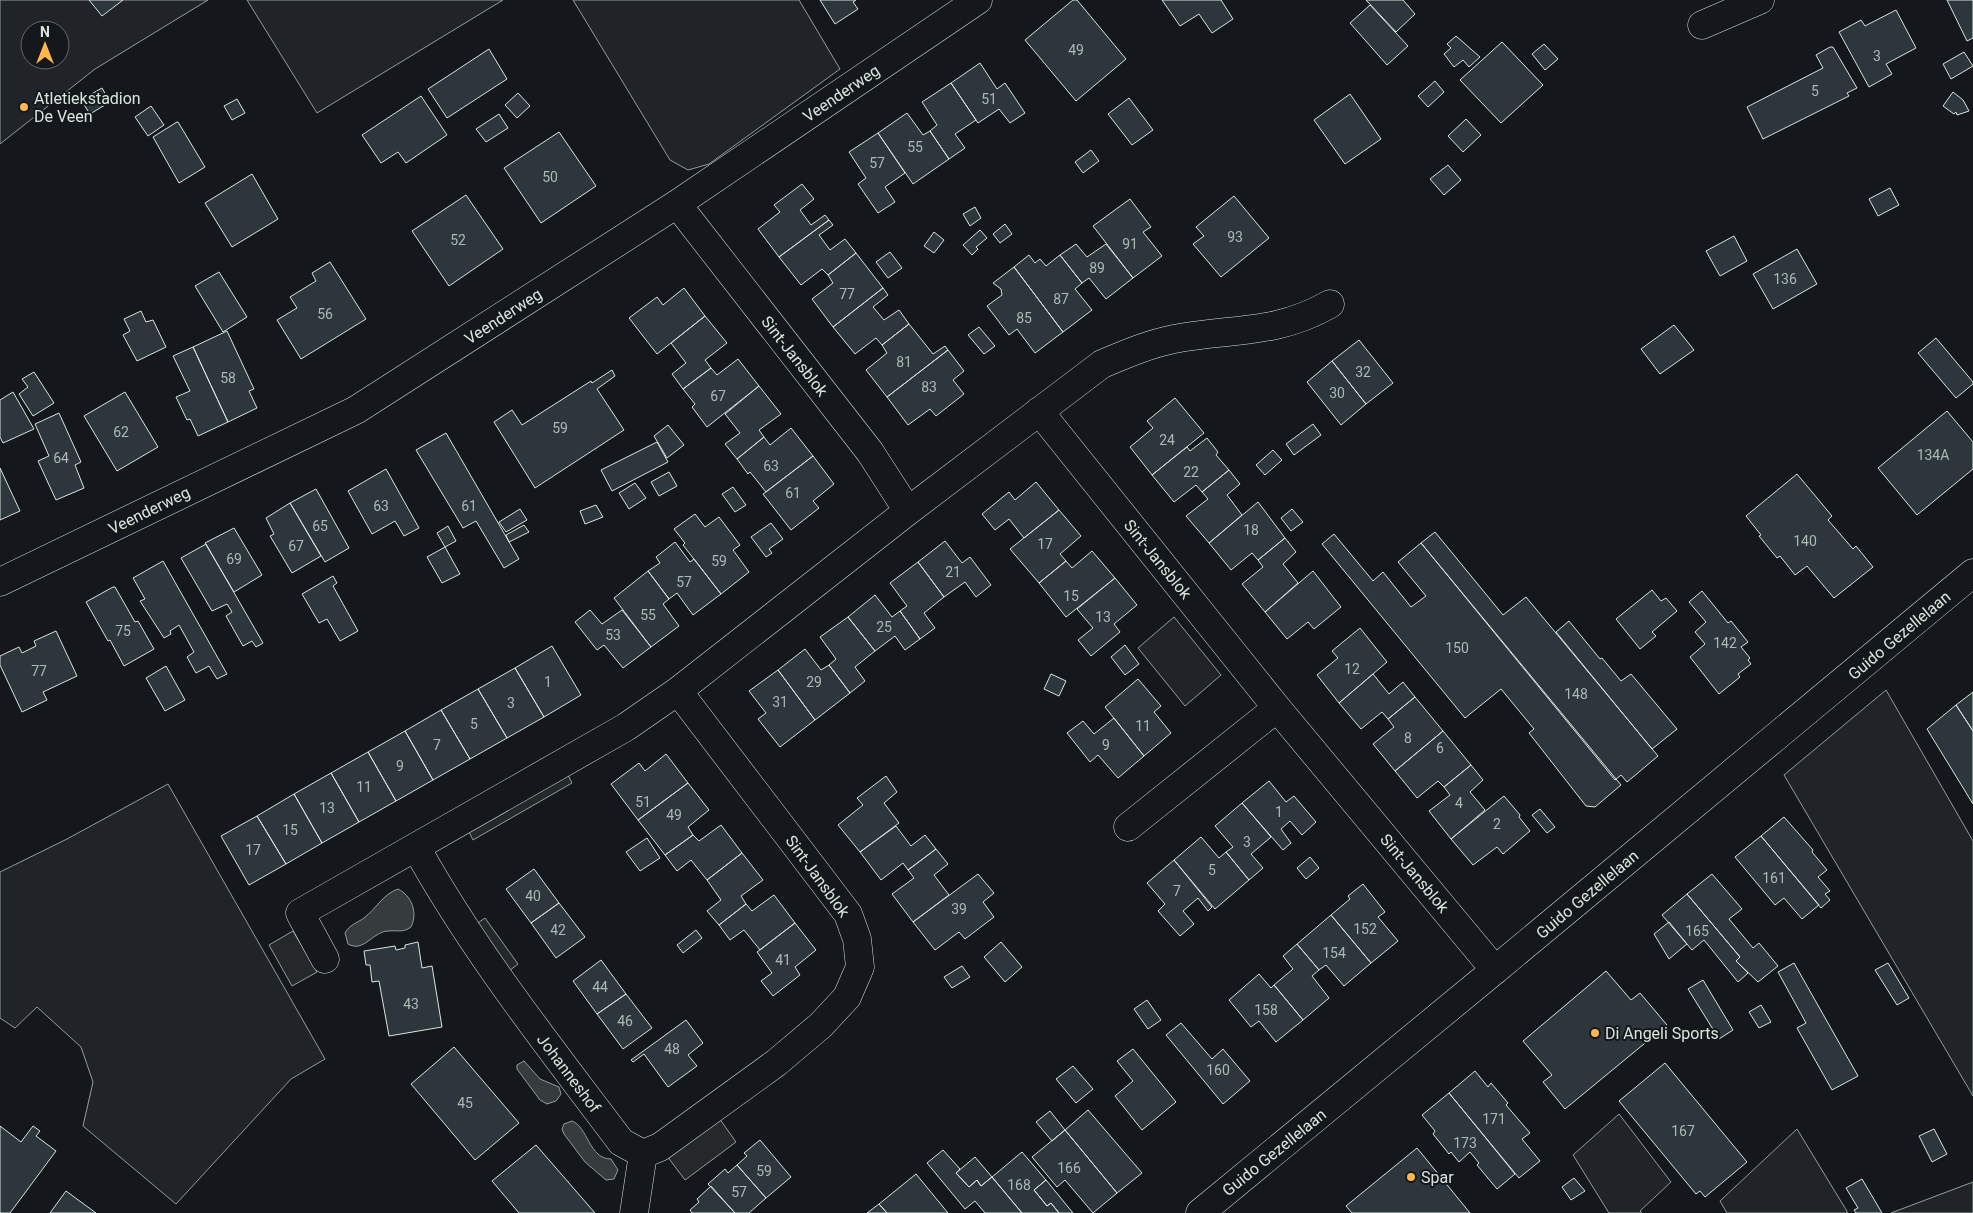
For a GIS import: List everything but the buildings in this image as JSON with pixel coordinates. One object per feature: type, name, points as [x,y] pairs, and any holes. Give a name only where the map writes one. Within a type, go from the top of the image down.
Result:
[{"type":"street","name":"Veenderweg","points":[[0,582],[356,410],[677,204],[978,0]]},
{"type":"street","points":[[1702,25],[1760,0]]},
{"type":"street","name":"Sint-Jansblok","points":[[677,204],[870,452],[908,511]]},
{"type":"street","points":[[325,959],[300,913],[626,727],[678,691],[908,511],[1102,364],[1138,349],[1175,339],[1259,329],[1294,321],[1313,314],[1330,304]]},
{"type":"street","name":"Sint-Jansblok","points":[[1039,411],[1277,708],[1495,970]]},
{"type":"street","name":"Guido Gezellelaan","points":[[1200,1213],[1973,574]]},
{"type":"street","name":"Sint-Jansblok","points":[[643,1154],[660,1147],[776,1062],[821,1025],[847,997],[860,967],[857,939],[848,914],[678,691]]},
{"type":"street","points":[[1128,827],[1277,708]]},
{"type":"street","name":"Johanneshof","points":[[416,847],[438,886],[499,978],[621,1142],[643,1154]]},
{"type":"street","points":[[634,1213],[643,1154]]},
{"type":"shaded area","name":"Atletiekstadion De Veen","points":[[0,0],[208,0],[95,69],[0,144]]},
{"type":"shaded area","points":[[247,0],[503,0],[317,113]]},
{"type":"shaded area","points":[[573,0],[799,0],[840,69],[709,164],[688,170],[670,160]]},
{"type":"shaded area","points":[[1174,617],[1221,675],[1185,706],[1138,648]]},
{"type":"shaded area","points":[[1886,690],[1973,841],[1973,1096],[1784,775]]},
{"type":"shaded area","points":[[567,773],[572,783],[473,840],[468,830]]},
{"type":"shaded area","points":[[168,784],[325,1059],[291,1079],[176,1204],[83,1126],[93,1082],[81,1047],[37,1007],[15,1028],[0,1018],[0,872],[67,839]]},
{"type":"shaded area","points":[[398,889],[407,896],[412,905],[414,916],[411,927],[403,931],[382,932],[359,946],[348,944],[345,933],[349,928],[364,918],[388,894]]},
{"type":"shaded area","points":[[485,918],[518,964],[509,971],[475,925]]},
{"type":"shaded area","points":[[293,931],[317,972],[292,986],[269,945]]},
{"type":"shaded area","points":[[524,1061],[540,1079],[559,1087],[561,1094],[556,1101],[547,1104],[540,1100],[517,1069],[517,1065]]},
{"type":"shaded area","points":[[1619,1114],[1671,1182],[1640,1211],[1642,1213],[1609,1213],[1573,1155]]},
{"type":"shaded area","points":[[719,1118],[736,1142],[685,1180],[667,1156]]},
{"type":"shaded area","points":[[572,1121],[582,1129],[593,1149],[598,1154],[604,1158],[611,1159],[618,1170],[614,1179],[606,1180],[585,1162],[564,1134],[562,1129],[564,1124]]},
{"type":"shaded area","points":[[1797,1129],[1848,1213],[1727,1213],[1720,1201]]},
{"type":"shaded area","points":[[1973,1182],[1973,1213],[1891,1213]]},
{"type":"place","name":"Atletiekstadion De Veen","points":[[24,107]]},
{"type":"place","name":"Di Angeli Sports","points":[[1595,1033]]},
{"type":"place","name":"Spar","points":[[1411,1177]]}]
